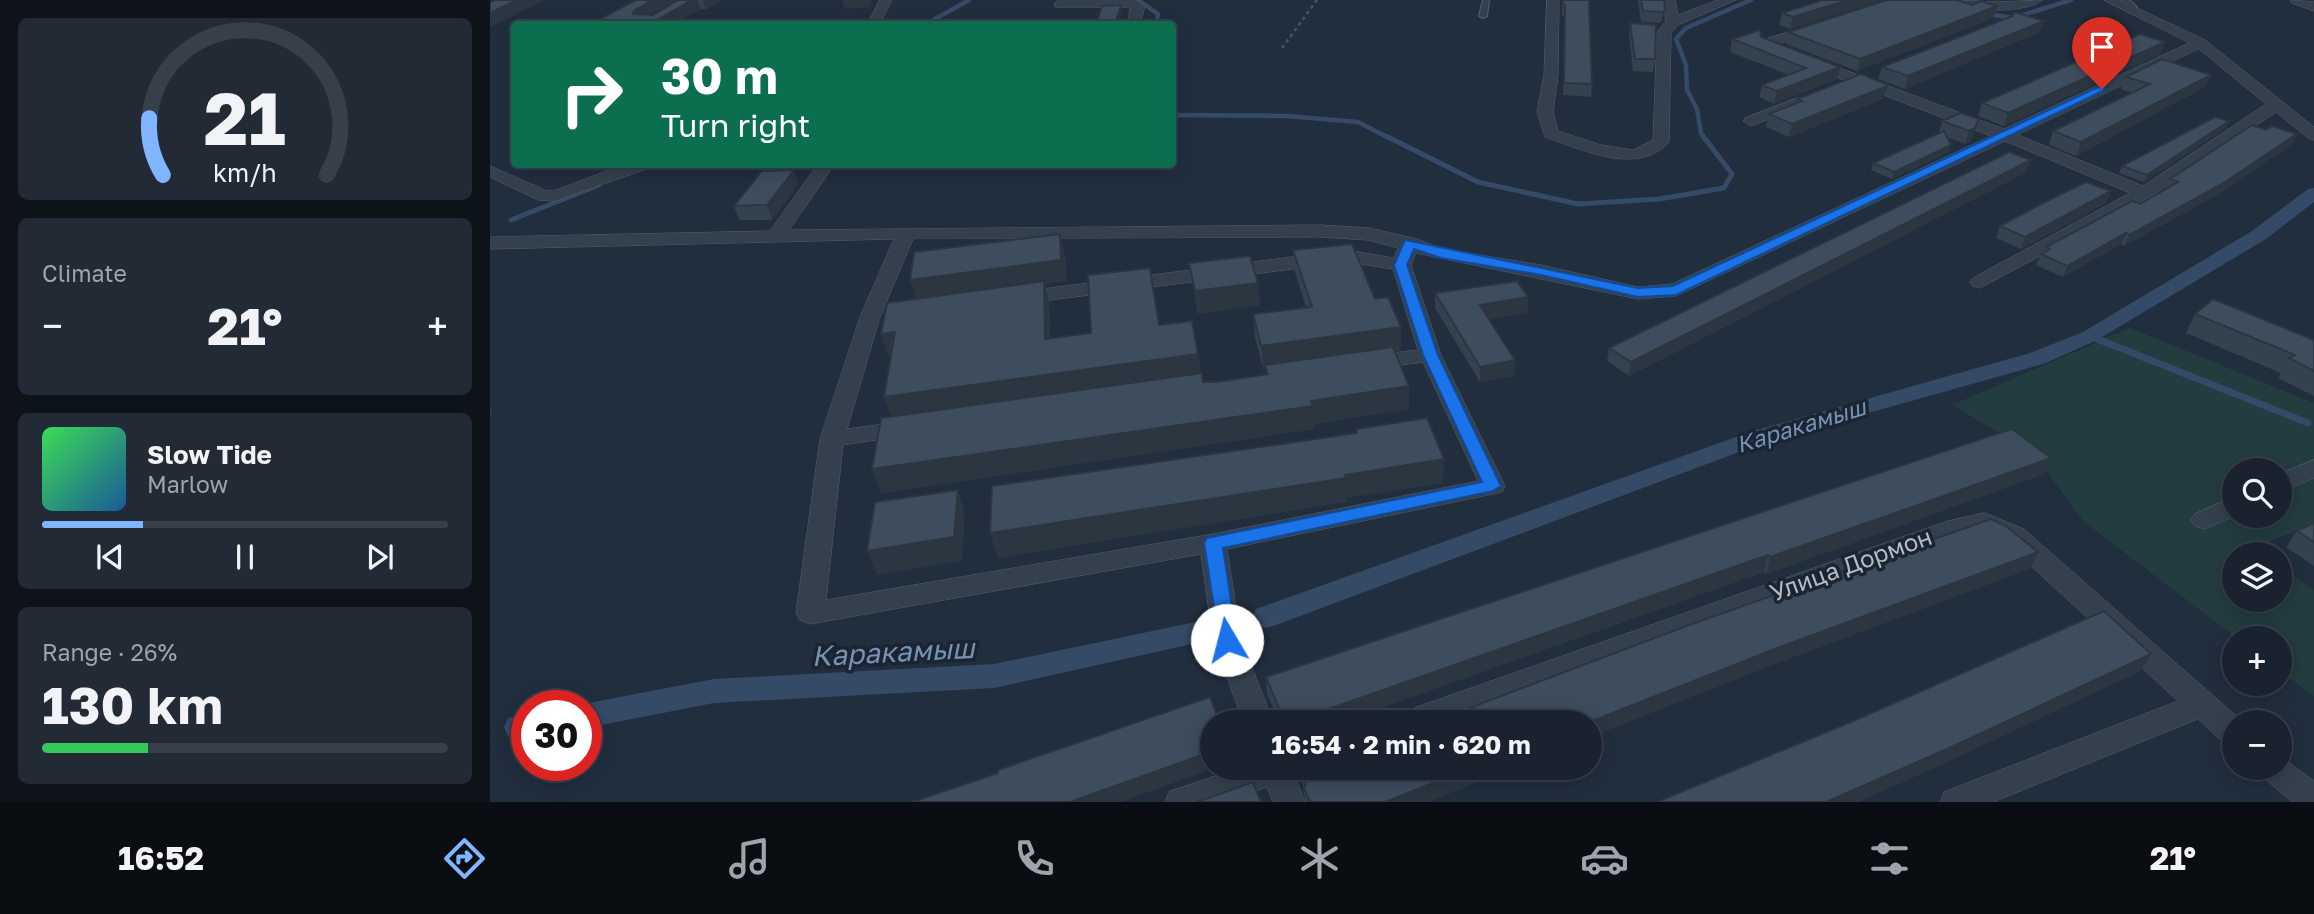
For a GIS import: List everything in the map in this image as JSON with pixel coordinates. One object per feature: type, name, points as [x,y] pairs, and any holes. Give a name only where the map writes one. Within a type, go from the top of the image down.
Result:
[{"type":"street","points":[[876,21],[886,0]]},
{"type":"street","points":[[1553,0],[1551,75],[1545,112],[1551,134],[1599,150],[1635,155],[1661,142],[1664,32],[1673,22],[1730,0]]},
{"type":"street","points":[[1669,0],[1673,22]]},
{"type":"street","points":[[1960,0],[1982,7],[2009,6],[2037,0]]},
{"type":"street","points":[[2110,0],[2127,4],[2200,43],[2274,106],[2314,135]]},
{"type":"street","points":[[2297,0],[2314,6]]},
{"type":"street","points":[[1060,4],[1137,4],[1139,12],[1135,21]]},
{"type":"street","points":[[1828,24],[1765,44],[2004,135],[2144,193]]},
{"type":"street","points":[[1006,299],[1347,256],[1405,254],[1441,254],[1541,271],[1638,293],[1676,290],[2200,43]]},
{"type":"street","points":[[1833,89],[1881,70]]},
{"type":"street","points":[[1751,121],[1810,98]]},
{"type":"street","points":[[1980,282],[2144,193],[2274,106]]},
{"type":"street","points":[[490,171],[544,196],[555,196],[632,168]]},
{"type":"street","points":[[775,237],[824,168]]},
{"type":"street","points":[[490,243],[906,233],[1320,231],[1369,234],[1405,254],[1430,355],[1493,486],[1213,543],[810,613],[832,439],[870,317],[906,233]]},
{"type":"street","points":[[870,317],[897,313]]},
{"type":"street","points":[[1349,366],[1430,355]]},
{"type":"street","points":[[832,439],[927,425]]},
{"type":"street","points":[[2292,478],[2314,468]]},
{"type":"street","points":[[2204,520],[2222,511]]},
{"type":"street","name":"Улица Дормон","points":[[1444,710],[1957,527],[1985,522],[2015,536],[2222,723]]},
{"type":"street","points":[[1213,543],[1227,640],[1254,710]]},
{"type":"street","points":[[1956,802],[2201,705]]},
{"type":"street","points":[[1181,802],[1246,780]]},
{"type":"street","points":[[1282,780],[1289,802]]},
{"type":"street","points":[[2289,780],[2314,801]]},
{"type":"lane","points":[[1483,16],[1486,0]]},
{"type":"path","points":[[1282,48],[1317,0]]},
{"type":"green space","points":[[2130,328],[2314,403],[2314,523],[2268,542],[2222,542],[2222,612],[2292,612],[2292,575],[2314,590],[2314,696],[2292,680],[2292,626],[2222,627],[2083,521],[2033,453],[1952,405]]},
{"type":"building","points":[[495,0],[517,0],[490,13],[490,3]]},
{"type":"building","points":[[636,0],[652,0],[633,14],[653,15],[678,0],[692,0],[655,21],[597,21]]},
{"type":"building","points":[[1563,0],[1589,0],[1592,84],[1564,83]]},
{"type":"building","points":[[1641,0],[1664,0],[1665,10],[1643,11]]},
{"type":"building","points":[[1823,0],[1848,0],[1793,17],[1782,13]]},
{"type":"building","points":[[1887,0],[1957,0],[1972,5],[1981,1],[1997,6],[1860,59],[1788,32]]},
{"type":"building","points":[[1121,5],[1116,21],[1097,21],[1102,6]]},
{"type":"building","points":[[2014,12],[2044,21],[1908,76],[1882,67],[2013,16]]},
{"type":"building","points":[[1630,23],[1656,25],[1655,59],[1635,59]]},
{"type":"building","points":[[1760,30],[1761,37],[1840,67],[1777,91],[1762,85],[1806,68],[1732,39]]},
{"type":"building","points":[[2140,34],[2165,42],[2008,113],[1982,103]]},
{"type":"building","points":[[2162,59],[2211,75],[2081,142],[2053,131],[2150,84],[2126,77]]},
{"type":"building","points":[[1861,74],[1888,85],[1792,124],[1769,114],[1802,101],[1797,99]]},
{"type":"building","points":[[1961,113],[1979,119],[1975,128],[1969,131],[1942,121]]},
{"type":"building","points":[[2215,117],[2229,121],[2147,175],[2122,166]]},
{"type":"building","points":[[2252,125],[2266,130],[2272,126],[2297,134],[2222,184],[2067,266],[2041,254],[2050,249],[2046,247],[2132,201],[2140,204],[2178,182],[2170,179]]},
{"type":"building","points":[[1944,131],[1951,145],[1894,172],[1873,163]]},
{"type":"building","points":[[2009,152],[2031,160],[1631,362],[1609,348]]},
{"type":"building","points":[[794,170],[767,205],[734,206],[762,171]]},
{"type":"building","points":[[2086,182],[2111,191],[2025,237],[2000,226],[2047,201]]},
{"type":"building","points":[[1060,234],[1061,260],[910,280],[914,252]]},
{"type":"building","points":[[1352,244],[1375,299],[1388,297],[1401,327],[1261,346],[1253,314],[1312,307],[1293,250]]},
{"type":"building","points":[[1250,256],[1258,283],[1195,291],[1189,263]]},
{"type":"building","points":[[1150,268],[1159,325],[1192,321],[1198,354],[884,397],[895,332],[881,334],[887,303],[1044,281],[1045,339],[1091,333],[1088,275]]},
{"type":"building","points":[[1517,281],[1528,297],[1480,305],[1515,360],[1480,367],[1435,293]]},
{"type":"building","points":[[2213,299],[2314,340],[2314,371],[2289,358],[2295,355],[2195,314]]},
{"type":"building","points":[[1393,347],[1409,386],[1311,401],[1313,406],[872,469],[881,418],[1202,373],[1203,382],[1217,382],[1268,374],[1265,365]]},
{"type":"building","points":[[1427,418],[1444,459],[1345,475],[1346,478],[990,533],[992,486],[1357,433],[1356,429]]},
{"type":"building","points":[[2012,429],[2051,458],[1326,710],[1280,710],[1266,677]]},
{"type":"building","points":[[958,490],[954,537],[867,551],[875,502]]},
{"type":"building","points":[[1991,519],[2006,526],[2038,552],[1780,647],[1602,717],[1602,710],[1464,710],[1689,625]]},
{"type":"building","points":[[2314,523],[2314,542],[2297,531]]},
{"type":"building","points":[[2104,611],[2151,654],[1826,802],[1657,802],[1851,722]]},
{"type":"building","points":[[1210,697],[1215,710],[1200,710],[1200,756],[1070,802],[912,802],[998,773],[998,770]]},
{"type":"building","points":[[1304,780],[1441,780],[1385,802],[1310,802],[1304,788]]},
{"type":"building","points":[[1253,782],[1261,802],[1197,802]]},
{"type":"waterway","points":[[931,21],[969,0]]},
{"type":"waterway","points":[[1138,0],[1158,14],[1157,21]]},
{"type":"waterway","points":[[1704,138],[1697,109],[1687,90],[1686,65],[1676,39],[1686,28],[1751,0]]},
{"type":"waterway","points":[[1988,14],[2013,18],[2071,0]]},
{"type":"waterway","points":[[1176,115],[1287,116],[1358,122],[1389,138]]},
{"type":"waterway","points":[[1386,136],[1478,182],[1578,204],[1659,199],[1724,188],[1732,174],[1703,136]]},
{"type":"waterway","points":[[511,220],[599,185]]},
{"type":"waterway","name":"Каракамыш","points":[[1266,617],[1758,437],[2038,358],[2090,336],[2259,235],[2314,193]]},
{"type":"waterway","points":[[2090,336],[2308,423]]},
{"type":"waterway","name":"Каракамыш","points":[[602,712],[714,691],[994,676],[1200,632]]},
{"type":"route","points":[[1227,640],[1213,543],[1493,486],[1430,355],[1401,265],[1410,243],[1441,254],[1541,271],[1638,293],[1676,290],[2102,89]]}]
